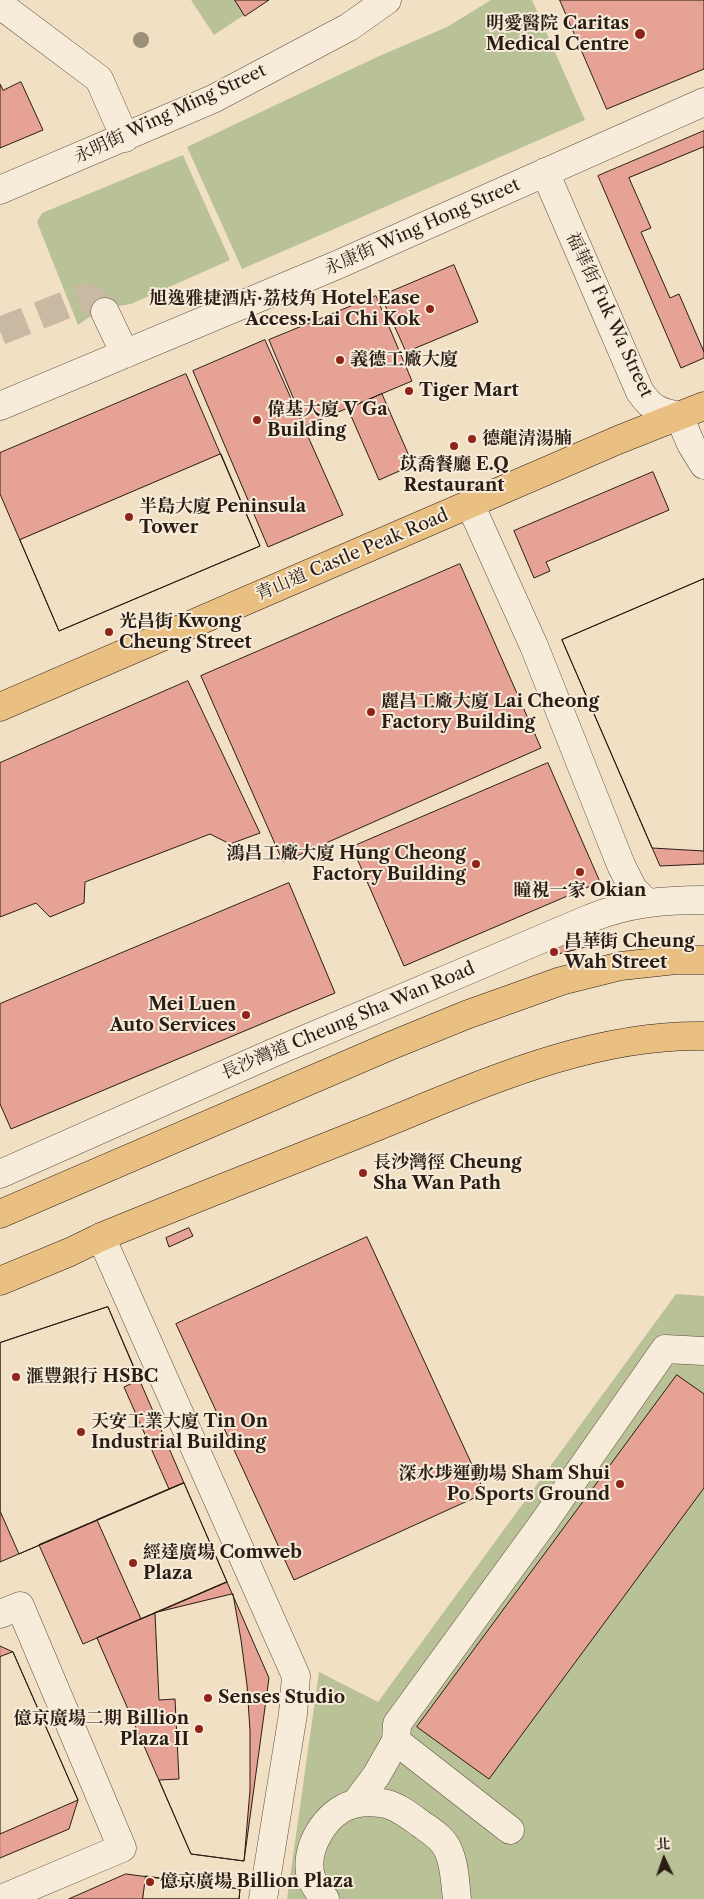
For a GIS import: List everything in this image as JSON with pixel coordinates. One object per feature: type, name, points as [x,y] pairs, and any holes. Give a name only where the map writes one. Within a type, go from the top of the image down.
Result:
[{"type":"main road","name":"青山道 Castle Peak Road","points":[[0,707],[618,440],[704,406]]},
{"type":"main road","points":[[0,1214],[466,1015],[561,981],[620,966],[676,960],[704,960]]},
{"type":"main road","points":[[0,1281],[101,1237],[508,1074],[585,1051],[628,1041],[704,1036]]},
{"type":"street","name":"永明街 Wing Ming Street","points":[[0,190],[213,99],[349,27],[386,0]]},
{"type":"street","points":[[0,7],[7,10],[99,80],[125,138]]},
{"type":"street","name":"永康街 Wing Hong Street","points":[[0,406],[337,265],[704,102]]},
{"type":"street","name":"福華街 Fuk Wa Street","points":[[545,172],[640,392],[647,402],[659,412],[679,416]]},
{"type":"street","points":[[105,312],[125,354]]},
{"type":"street","points":[[679,416],[691,444],[704,466]]},
{"type":"street","points":[[470,504],[534,646],[621,865],[633,889],[646,902]]},
{"type":"street","name":"長沙灣道 Cheung Sha Wan Road","points":[[0,1174],[539,938],[607,912],[646,902],[704,900]]},
{"type":"street","points":[[101,1237],[296,1676],[293,1714],[263,1899]]},
{"type":"street","points":[[355,1804],[376,1776],[396,1741],[397,1724],[544,1522],[665,1349],[704,1351]]},
{"type":"street","points":[[0,1614],[20,1606],[122,1848],[1,1899]]},
{"type":"street","points":[[396,1741],[510,1830]]},
{"type":"street","points":[[325,1899],[316,1889],[310,1875],[311,1854],[318,1833],[329,1819],[343,1809],[355,1804],[383,1803],[404,1812],[440,1837],[448,1849],[454,1873],[457,1899]]},
{"type":"green space","points":[[191,0],[238,0],[247,13],[214,35]]},
{"type":"green space","points":[[491,0],[532,0],[585,120],[242,269],[187,147],[377,57],[447,27]]},
{"type":"green space","points":[[183,155],[230,260],[131,304],[107,308],[95,313],[78,325],[37,222],[42,213]]},
{"type":"green space","name":"深水埗運動場 Sham Shui Po Sports Ground","points":[[676,1294],[704,1296],[704,1899],[287,1899],[319,1672],[378,1702]]},
{"type":"building","points":[[235,0],[269,0],[245,16]]},
{"type":"building","name":"明愛醫院 Caritas Medical Centre","points":[[560,0],[704,0],[704,69],[607,109]]},
{"type":"building","points":[[21,82],[43,130],[0,148],[0,84],[3,90]]},
{"type":"building","points":[[704,131],[704,358],[681,368],[598,176]]},
{"type":"building","points":[[704,147],[704,352],[679,294],[670,298],[641,232],[651,228],[629,178]]},
{"type":"building","name":"旭逸雅捷酒店·荔枝角 Hotel Ease Access·Lai Chi Kok","points":[[454,265],[478,322],[406,352],[381,296]]},
{"type":"building","name":"義德工廠大廈","points":[[376,296],[412,381],[305,426],[269,340]]},
{"type":"building","name":"偉基大廈 V Ga Building","points":[[265,340],[343,515],[268,547],[193,371]]},
{"type":"building","name":"半島大廈 Peninsula Tower","points":[[186,374],[260,546],[59,631],[0,494],[0,453]]},
{"type":"building","points":[[382,394],[413,465],[379,480],[348,409]]},
{"type":"building","points":[[221,454],[260,546],[59,631],[20,540]]},
{"type":"building","points":[[653,472],[669,510],[546,562],[550,571],[534,578],[514,531]]},
{"type":"building","name":"麗昌工廠大廈 Lai Cheong Factory Building","points":[[460,564],[541,748],[283,862],[201,676]]},
{"type":"building","points":[[704,579],[704,864],[660,866],[562,640]]},
{"type":"building","points":[[704,579],[704,851],[652,848],[562,640]]},
{"type":"building","points":[[188,681],[260,833],[230,844],[210,834],[85,882],[84,903],[50,917],[36,903],[0,917],[0,763]]},
{"type":"building","name":"鴻昌工廠大廈 Hung Cheong Factory Building","points":[[548,763],[600,882],[404,966],[352,847]]},
{"type":"building","points":[[289,883],[335,993],[11,1129],[0,1104],[0,1004]]},
{"type":"building","points":[[612,933],[614,940],[554,955],[553,947]]},
{"type":"building","points":[[189,1228],[193,1236],[169,1247],[166,1238]]},
{"type":"building","points":[[367,1237],[485,1493],[294,1580],[176,1324]]},
{"type":"building","name":"天安工業大廈 Tin On Industrial Building","points":[[108,1307],[184,1483],[0,1562],[0,1343]]},
{"type":"building","name":"天安工業大廈 Tin On Industrial Building","points":[[108,1307],[139,1380],[124,1387],[169,1489],[19,1554],[0,1511],[0,1343]]},
{"type":"building","points":[[677,1375],[704,1394],[704,1488],[489,1779],[417,1727]]},
{"type":"building","name":"經達廣場 Comweb Plaza","points":[[184,1483],[227,1582],[83,1644],[39,1545]]},
{"type":"building","points":[[184,1483],[227,1582],[141,1619],[97,1520]]},
{"type":"building","name":"億京廣場二期 Billion Plaza II","points":[[227,1582],[269,1678],[244,1861],[191,1854],[97,1638]]},
{"type":"building","name":"億京廣場二期 Billion Plaza II","points":[[233,1594],[247,1685],[250,1731],[250,1790],[244,1861],[191,1854],[159,1780],[179,1779],[175,1699],[159,1700],[155,1613]]},
{"type":"building","points":[[0,1646],[13,1652],[78,1800],[69,1829],[0,1858]]},
{"type":"building","points":[[13,1652],[78,1800],[0,1834],[0,1657]]},
{"type":"building","name":"億京廣場 Billion Plaza","points":[[126,1874],[240,1889],[239,1899],[69,1899]]},
{"type":"building","points":[[146,1876],[240,1889],[239,1899],[143,1899]]},
{"type":"tunnel","points":[[0,331],[83,298],[94,300],[105,312]]},
{"type":"place","name":"明愛醫院 Caritas Medical Centre","points":[[640,34]]},
{"type":"place","name":"旭逸雅捷酒店·荔枝角 Hotel Ease Access·Lai Chi Kok","points":[[430,309]]},
{"type":"place","name":"義德工廠大廈","points":[[340,360]]},
{"type":"place","name":"Tiger Mart","points":[[409,391]]},
{"type":"place","name":"偉基大廈 V Ga Building","points":[[257,420]]},
{"type":"place","name":"德龍清湯腩","points":[[472,439]]},
{"type":"place","name":"苡喬餐廳 E.Q Restaurant","points":[[454,446]]},
{"type":"place","name":"半島大廈 Peninsula Tower","points":[[129,517]]},
{"type":"place","name":"光昌街 Kwong Cheung Street","points":[[109,632]]},
{"type":"place","name":"麗昌工廠大廈 Lai Cheong Factory Building","points":[[371,712]]},
{"type":"place","name":"鴻昌工廠大廈 Hung Cheong Factory Building","points":[[476,864]]},
{"type":"place","name":"瞳視一家 Okian","points":[[580,872]]},
{"type":"place","name":"昌華街 Cheung Wah Street","points":[[554,952]]},
{"type":"place","name":"Mei Luen Auto Services","points":[[246,1015]]},
{"type":"place","name":"長沙灣徑 Cheung Sha Wan Path","points":[[363,1173]]},
{"type":"place","name":"滙豐銀行 HSBC","points":[[16,1377]]},
{"type":"place","name":"天安工業大廈 Tin On Industrial Building","points":[[81,1432]]},
{"type":"place","name":"深水埗運動場 Sham Shui Po Sports Ground","points":[[620,1484]]},
{"type":"place","name":"經達廣場 Comweb Plaza","points":[[133,1563]]},
{"type":"place","name":"Senses Studio","points":[[208,1698]]},
{"type":"place","name":"億京廣場二期 Billion Plaza II","points":[[199,1729]]},
{"type":"place","name":"億京廣場 Billion Plaza","points":[[150,1882]]}]
